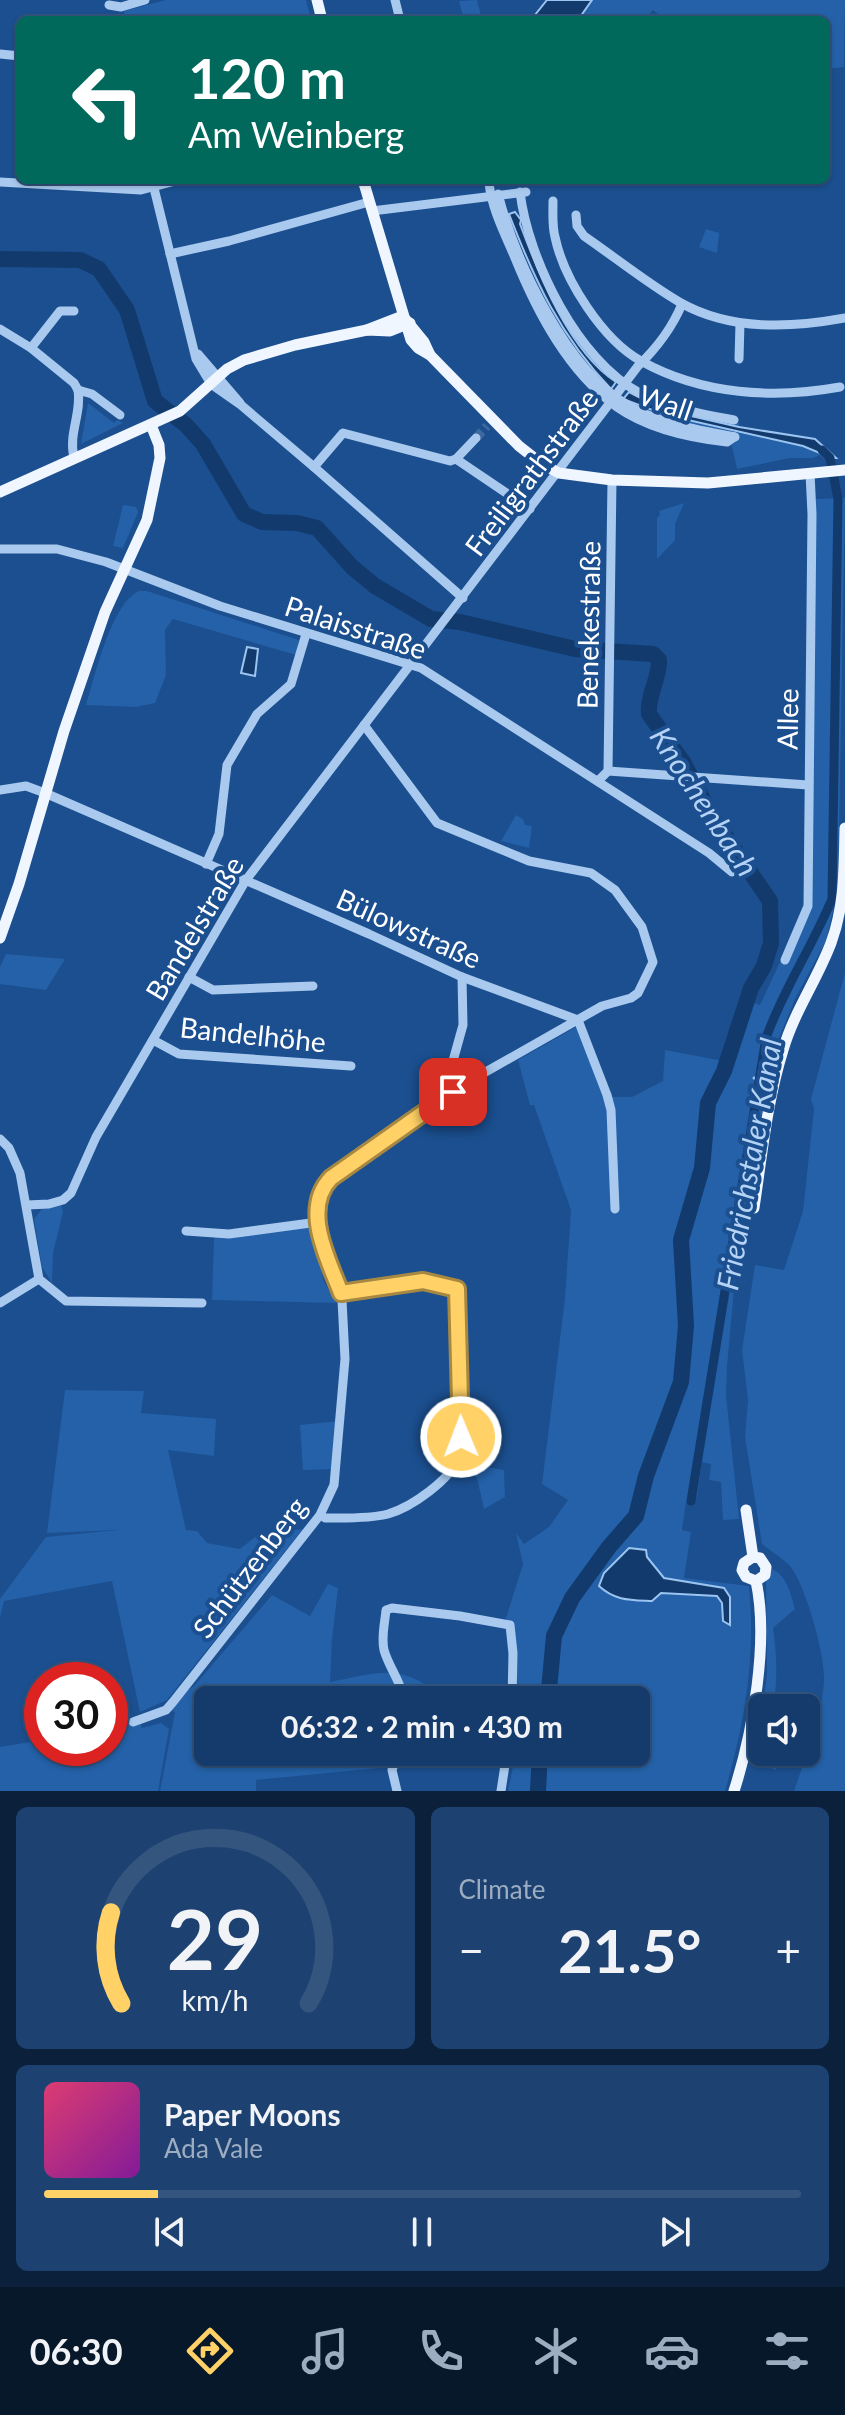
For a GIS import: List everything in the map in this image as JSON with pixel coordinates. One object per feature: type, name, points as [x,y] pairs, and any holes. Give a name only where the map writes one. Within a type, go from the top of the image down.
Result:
[{"type":"main road","points":[[364,184],[411,340],[430,355],[490,423],[559,473],[612,480],[708,483],[837,471]]},
{"type":"main road","points":[[0,492],[174,414],[235,364],[266,353],[367,330],[386,331],[406,322]]},
{"type":"main road","points":[[0,938],[105,612],[147,520],[160,451],[151,425]]},
{"type":"main road","points":[[754,1208],[770,1107],[783,1050],[839,921],[844,898],[845,828]]},
{"type":"main road","points":[[734,1791],[748,1746],[758,1678],[756,1581],[765,1575],[766,1567],[760,1558],[753,1557],[746,1510]]},
{"type":"street","points":[[108,7],[121,7],[145,0]]},
{"type":"street","points":[[35,184],[141,190],[151,184]]},
{"type":"street","points":[[153,184],[200,369],[463,598]]},
{"type":"street","name":"Wall","points":[[489,184],[539,304],[588,381],[618,393],[639,419],[668,430],[727,442],[736,437]]},
{"type":"street","points":[[170,254],[370,206],[523,192],[528,230],[553,296],[605,367],[618,393],[734,420]]},
{"type":"street","points":[[553,201],[554,234],[581,299],[598,322],[642,362],[701,384],[731,391],[782,394],[840,387]]},
{"type":"street","points":[[576,215],[578,229],[584,236],[682,304],[740,323],[777,326],[845,318]]},
{"type":"street","name":"Freiligrathstraße","points":[[412,665],[677,317],[682,304]]},
{"type":"street","points":[[31,348],[60,311],[74,311]]},
{"type":"street","points":[[739,359],[740,323]]},
{"type":"street","points":[[0,329],[31,348],[74,383],[79,401],[72,446],[74,457]]},
{"type":"street","points":[[78,390],[92,394],[120,415]]},
{"type":"street","points":[[314,467],[343,433],[451,460],[530,509]]},
{"type":"street","points":[[451,460],[476,438]]},
{"type":"street","name":"Allee","points":[[785,960],[808,906],[810,473]]},
{"type":"street","name":"Benekestraße","points":[[608,771],[612,480]]},
{"type":"street","name":"Palaisstraße","points":[[0,549],[57,549],[126,570],[206,601],[306,634],[421,668],[709,853],[732,872]]},
{"type":"street","points":[[206,864],[219,834],[227,765],[257,714],[291,684],[306,634]]},
{"type":"street","name":"Bandelstraße","points":[[27,1205],[49,1204],[63,1200],[71,1193],[96,1137],[246,880],[412,665]]},
{"type":"street","name":"Schützenberg","points":[[133,1722],[166,1710],[173,1702],[320,1515],[334,1485],[345,1359],[341,1293],[320,1236],[317,1215],[324,1186],[468,1082],[602,1006],[638,993],[653,962],[642,927],[615,890],[591,873],[529,861],[437,823],[364,725]]},
{"type":"street","points":[[687,776],[691,762]]},
{"type":"street","points":[[598,781],[608,771],[808,785]]},
{"type":"street","name":"Bülowstraße","points":[[0,790],[26,786],[45,793],[462,977],[578,1020]]},
{"type":"street","points":[[189,977],[213,990],[313,986]]},
{"type":"street","points":[[448,1096],[446,1086],[463,1025],[462,977]]},
{"type":"street","points":[[578,1020],[611,1110],[615,1209]]},
{"type":"street","name":"Bandelhöhe","points":[[153,1040],[179,1054],[351,1066]]},
{"type":"street","points":[[0,1139],[9,1148],[20,1173],[39,1279],[66,1301],[202,1303]]},
{"type":"street","points":[[186,1231],[229,1234],[318,1222]]},
{"type":"street","points":[[0,1303],[39,1279]]},
{"type":"street","points":[[320,1515],[325,1518],[389,1514],[441,1483],[454,1469],[460,1456],[457,1289],[423,1281],[341,1293]]},
{"type":"street","points":[[401,1686],[385,1653],[386,1610],[460,1616],[510,1625],[512,1686]]},
{"type":"street","points":[[393,1766],[397,1791]]},
{"type":"street","points":[[501,1791],[505,1766]]},
{"type":"shaded area","points":[[166,0],[306,0],[310,16],[124,16],[124,11]]},
{"type":"shaded area","points":[[477,0],[481,16],[463,16],[459,1]]},
{"type":"shaded area","points":[[547,0],[592,0],[581,16],[534,16]]},
{"type":"shaded area","points":[[592,0],[845,0],[844,67],[830,69],[830,16],[661,16],[653,10],[648,16],[581,16]]},
{"type":"shaded area","points":[[515,212],[521,220],[546,288],[584,351],[616,382],[611,389],[577,349],[551,307],[509,214]]},
{"type":"shaded area","points":[[706,229],[719,233],[717,253],[699,247]]},
{"type":"shaded area","points":[[630,390],[713,418],[739,423],[739,427],[815,439],[830,450],[813,458],[790,458],[737,469],[731,442],[619,405]]},
{"type":"shaded area","points":[[629,392],[678,413],[815,439],[836,458],[825,458],[803,446],[666,415],[623,399]]},
{"type":"shaded area","points":[[88,403],[114,423],[117,420],[123,423],[81,444]]},
{"type":"shaded area","points":[[845,498],[838,889],[826,941],[795,999],[775,1048],[752,1163],[736,1267],[727,1367],[726,1395],[739,1519],[723,1520],[721,1482],[709,1480],[711,1464],[702,1462],[697,1497],[693,1502],[686,1502],[682,1530],[691,1532],[684,1578],[749,1586],[751,1638],[747,1690],[725,1791],[508,1791],[513,1766],[650,1766],[650,1686],[511,1686],[505,1621],[523,1564],[516,1533],[524,1544],[549,1527],[568,1500],[542,1484],[565,1298],[571,1210],[534,1105],[530,1105],[518,1060],[578,1026],[609,1097],[632,1097],[663,1081],[665,1050],[723,1061],[742,999],[760,1005],[806,906],[816,499]],"holes":[[[647,1557],[664,1578],[724,1588],[721,1616],[722,1603],[717,1596],[661,1593],[652,1601],[622,1600]]]},
{"type":"shaded area","points":[[684,503],[675,524],[675,540],[657,559],[659,511]]},
{"type":"shaded area","points":[[123,505],[136,507],[138,512],[123,548],[113,546]]},
{"type":"shaded area","points":[[139,591],[299,640],[296,655],[173,619],[165,630],[166,675],[155,703],[136,707],[86,705],[112,625],[129,598]]},
{"type":"shaded area","points":[[247,647],[258,649],[255,676],[241,673]]},
{"type":"shaded area","points":[[516,815],[523,819],[525,825],[532,826],[529,848],[501,841]]},
{"type":"shaded area","points":[[6,954],[65,959],[46,990],[0,984],[0,967]]},
{"type":"shaded area","points":[[845,973],[845,1791],[794,1791],[803,1766],[820,1766],[823,1667],[813,1620],[796,1575],[788,1564],[762,1544],[745,1437],[748,1400],[742,1350],[755,1265],[784,1270],[803,1211],[814,1109],[811,1099]]},
{"type":"shaded area","points":[[61,1205],[63,1212],[53,1253],[52,1283],[42,1267],[34,1219],[42,1209]]},
{"type":"shaded area","points":[[312,1226],[324,1282],[337,1303],[212,1300],[214,1237]]},
{"type":"shaded area","points":[[65,1390],[144,1391],[141,1413],[216,1419],[214,1456],[168,1450],[186,1530],[197,1531],[207,1543],[240,1549],[259,1534],[303,1529],[167,1700],[140,1712],[112,1581],[4,1601],[0,1617],[0,1599],[46,1537],[119,1530],[47,1533]]},
{"type":"shaded area","points":[[338,1421],[333,1469],[303,1470],[300,1425]]},
{"type":"shaded area","points":[[461,1463],[504,1470],[505,1497],[484,1509],[477,1478],[460,1466]]},
{"type":"shaded area","points":[[629,1548],[646,1550],[647,1557],[664,1578],[724,1588],[730,1597],[730,1625],[723,1621],[722,1603],[717,1596],[661,1593],[652,1601],[644,1601],[624,1599],[605,1591],[599,1586],[604,1573]]},
{"type":"shaded area","points":[[772,1569],[785,1581],[795,1609],[773,1628],[775,1694],[765,1694],[766,1576]]},
{"type":"shaded area","points":[[328,1584],[338,1588],[330,1682],[388,1673],[401,1674],[427,1686],[194,1686],[272,1595],[310,1616]]},
{"type":"shaded area","points":[[194,1686],[194,1766],[392,1766],[256,1780],[256,1791],[160,1791],[175,1712],[165,1707]]},
{"type":"shaded area","points":[[140,1722],[142,1728],[161,1723],[169,1729],[158,1791],[0,1791],[0,1747],[24,1743],[24,1766],[128,1766],[128,1725]]},
{"type":"waterway","name":"Knochenbach","points":[[0,259],[80,260],[99,269],[127,310],[155,401],[186,425],[203,444],[244,514],[262,522],[297,523],[317,528],[352,567],[375,586],[431,619],[460,622],[575,649],[653,654],[659,660],[659,667],[649,714],[683,762],[713,818],[770,901],[771,943],[764,966],[751,988],[724,1071],[708,1103],[702,1168],[681,1240],[686,1326],[681,1382],[646,1476],[636,1516],[572,1598],[554,1636],[549,1686]]},
{"type":"waterway","name":"Friedrichstaler Kanal","points":[[691,1501],[766,1038],[832,899],[838,499],[830,458],[822,450]]},
{"type":"waterway","name":"Friedrichstaler Kanal","points":[[754,1078],[758,1079]]},
{"type":"waterway","points":[[538,1791],[539,1766]]},
{"type":"tunnel","points":[[476,438],[487,426]]},
{"type":"route","points":[[453,1092],[331,1178],[320,1196],[317,1215],[320,1236],[341,1293],[423,1281],[457,1289],[461,1437]]}]
